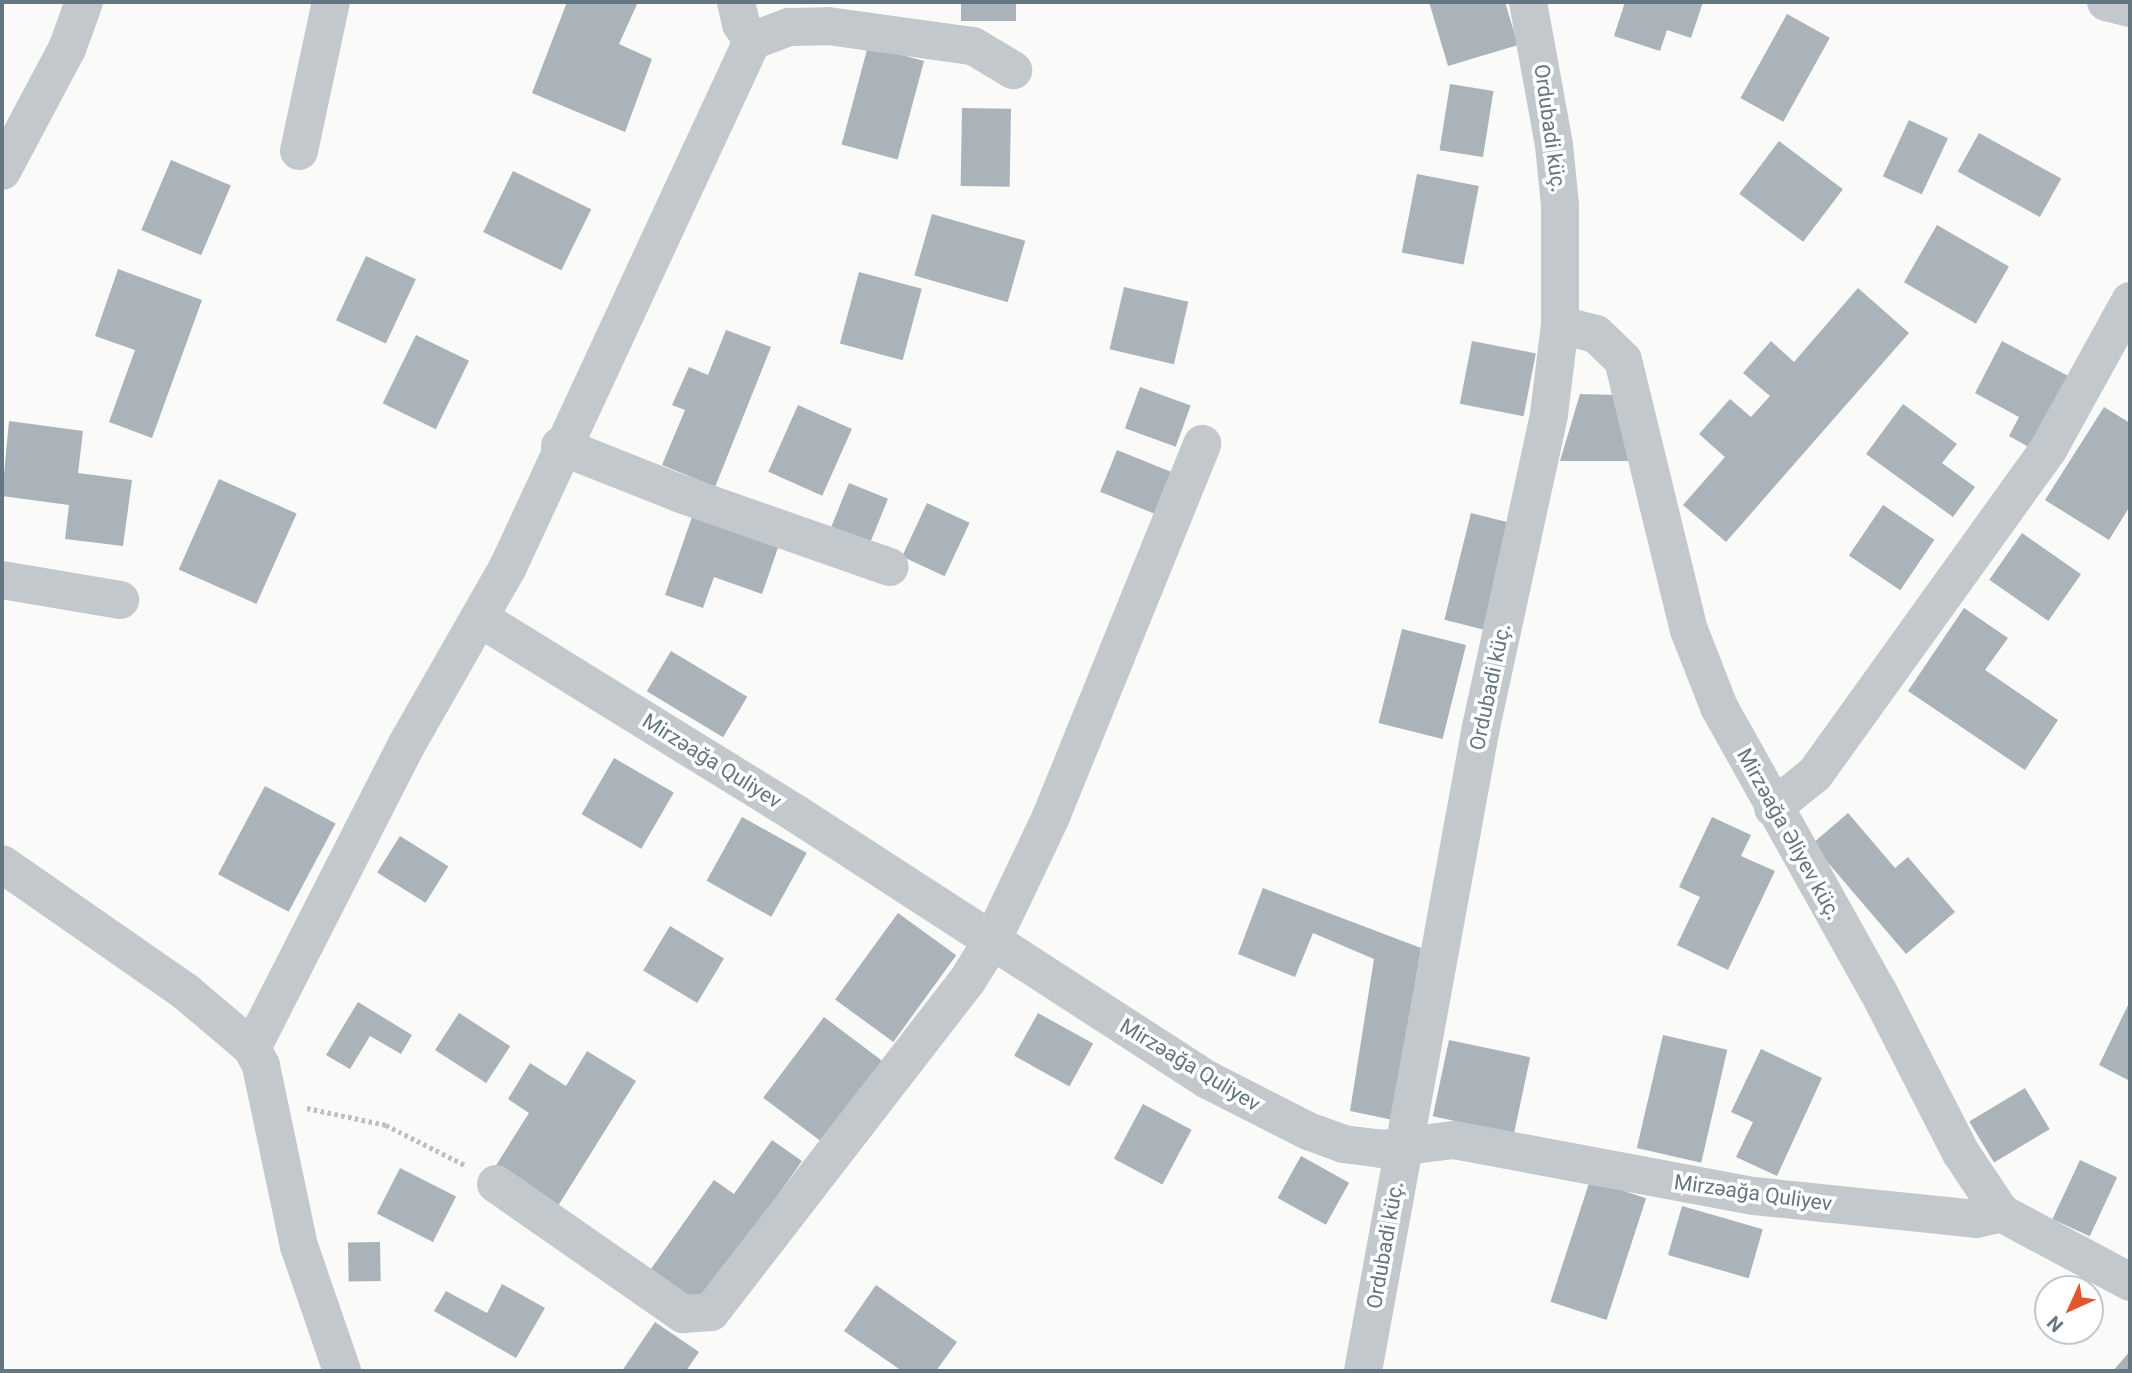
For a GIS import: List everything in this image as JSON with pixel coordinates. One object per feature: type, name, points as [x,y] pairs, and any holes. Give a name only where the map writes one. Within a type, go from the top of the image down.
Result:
[{"type":"street","points":[[2,171],[67,49],[84,2]]},
{"type":"street","points":[[299,151],[331,2]]},
{"type":"street","points":[[736,2],[741,24],[828,26],[973,46],[1013,70]]},
{"type":"street","name":"Ordubadi küç.","points":[[1363,1371],[1479,740],[1549,414],[1560,325],[1558,181],[1547,86],[1528,2]]},
{"type":"street","points":[[2106,2],[2130,8]]},
{"type":"street","points":[[252,1048],[407,744],[481,619],[560,446],[763,25]]},
{"type":"street","points":[[1773,808],[1815,774],[2049,448],[2130,301]]},
{"type":"street","name":"Mirzəağa Əliyev küç.","points":[[1560,325],[1596,334],[1623,360],[1689,630],[1719,707],[1773,808],[1878,991],[1961,1153],[2001,1213],[2130,1282]]},
{"type":"street","points":[[496,1184],[683,1314],[711,1312],[967,981],[992,941],[1050,819],[1202,444]]},
{"type":"street","points":[[560,446],[681,494],[890,567]]},
{"type":"street","points":[[2,580],[120,600]]},
{"type":"street","name":"Mirzəağa Quliyev","points":[[481,619],[774,799],[1208,1080],[1255,1105],[1343,1144],[1403,1146],[1454,1140],[1754,1196],[1976,1219],[2001,1213]]},
{"type":"street","points":[[2,864],[186,992],[252,1048],[261,1066],[265,1098],[299,1246],[342,1371]]},
{"type":"path","points":[[265,1098],[386,1125],[432,1145],[496,1184]]},
{"type":"building","points":[[567,2],[638,2],[619,44],[652,59],[625,132],[532,93]]},
{"type":"building","points":[[961,2],[1016,2],[1016,21],[961,21]]},
{"type":"building","points":[[1429,2],[1505,2],[1518,45],[1448,66]]},
{"type":"building","points":[[1625,2],[1703,2],[1691,38],[1667,30],[1660,51],[1614,36]]},
{"type":"building","points":[[1787,14],[1830,38],[1783,122],[1740,98]]},
{"type":"building","points":[[868,46],[924,61],[898,160],[842,145]]},
{"type":"building","points":[[1450,84],[1493,91],[1483,157],[1440,150]]},
{"type":"building","points":[[962,108],[1011,109],[1010,187],[961,186]]},
{"type":"building","points":[[1909,120],[1948,138],[1922,194],[1883,176]]},
{"type":"building","points":[[1979,133],[2061,179],[2040,217],[1958,171]]},
{"type":"building","points":[[1779,141],[1843,189],[1803,242],[1739,194]]},
{"type":"building","points":[[171,160],[231,185],[201,255],[141,230]]},
{"type":"building","points":[[513,171],[591,209],[561,270],[483,232]]},
{"type":"building","points":[[1417,174],[1479,186],[1464,265],[1402,253]]},
{"type":"building","points":[[932,214],[1025,241],[1008,302],[914,276]]},
{"type":"building","points":[[1937,225],[2009,266],[1976,324],[1904,282]]},
{"type":"building","points":[[366,256],[416,279],[386,344],[336,320]]},
{"type":"building","points":[[118,269],[202,300],[152,438],[109,422],[135,350],[95,336]]},
{"type":"building","points":[[859,272],[922,289],[903,360],[840,343]]},
{"type":"building","points":[[1124,287],[1188,302],[1174,364],[1110,349]]},
{"type":"building","points":[[1858,288],[1909,333],[1726,542],[1683,505],[1725,457],[1699,434],[1730,399],[1751,417],[1770,396],[1743,373],[1771,341],[1794,362]]},
{"type":"building","points":[[726,330],[771,347],[715,487],[662,465],[685,410],[672,405],[689,367],[708,375]]},
{"type":"building","points":[[416,335],[469,361],[436,429],[383,403]]},
{"type":"building","points":[[1472,341],[1536,353],[1524,416],[1460,404]]},
{"type":"building","points":[[2002,341],[2072,378],[2034,450],[2009,436],[2019,417],[1975,393]]},
{"type":"building","points":[[1140,387],[1191,405],[1176,447],[1125,428]]},
{"type":"building","points":[[1580,394],[1618,395],[1630,461],[1560,461]]},
{"type":"building","points":[[1903,404],[1957,444],[1942,463],[1975,487],[1953,517],[1866,454]]},
{"type":"building","points":[[798,405],[852,429],[822,496],[768,472]]},
{"type":"building","points":[[2104,407],[2130,423],[2130,506],[2109,540],[2045,500]]},
{"type":"building","points":[[9,421],[83,431],[78,473],[132,480],[123,546],[65,539],[69,505],[2,496]]},
{"type":"building","points":[[1117,450],[1171,472],[1154,513],[1100,492]]},
{"type":"building","points":[[219,479],[297,514],[256,604],[179,569]]},
{"type":"building","points":[[849,483],[888,499],[870,542],[831,527]]},
{"type":"building","points":[[927,503],[970,523],[945,576],[902,556]]},
{"type":"building","points":[[1883,505],[1934,540],[1900,590],[1849,556]]},
{"type":"building","points":[[694,511],[780,542],[762,594],[714,577],[703,608],[665,595]]},
{"type":"building","points":[[1471,513],[1510,523],[1483,629],[1444,620]]},
{"type":"building","points":[[2022,533],[2081,574],[2048,621],[1989,580]]},
{"type":"building","points":[[1964,608],[2008,638],[1985,670],[2058,720],[2025,770],[1908,691]]},
{"type":"building","points":[[1402,629],[1466,645],[1443,739],[1379,723]]},
{"type":"building","points":[[671,651],[747,697],[723,737],[647,691]]},
{"type":"building","points":[[614,758],[674,792],[641,849],[582,814]]},
{"type":"building","points":[[265,786],[336,824],[289,912],[218,874]]},
{"type":"building","points":[[1848,813],[1895,868],[1908,857],[1955,912],[1906,954],[1812,844]]},
{"type":"building","points":[[742,817],[807,853],[771,917],[707,881]]},
{"type":"building","points":[[1712,817],[1751,835],[1741,856],[1775,871],[1728,970],[1677,945],[1700,897],[1679,887]]},
{"type":"building","points":[[400,836],[448,866],[426,903],[377,872]]},
{"type":"building","points":[[1263,888],[1421,948],[1393,1120],[1350,1111],[1374,959],[1313,933],[1295,977],[1238,954]]},
{"type":"building","points":[[898,913],[956,955],[893,1042],[835,1000]]},
{"type":"building","points":[[670,926],[724,958],[697,1003],[643,971]]},
{"type":"building","points":[[2130,1001],[2130,1081],[2099,1065]]},
{"type":"building","points":[[358,1002],[412,1035],[401,1054],[370,1036],[350,1069],[326,1055]]},
{"type":"building","points":[[459,1013],[510,1046],[486,1083],[435,1050]]},
{"type":"building","points":[[1038,1013],[1093,1044],[1069,1086],[1014,1056]]},
{"type":"building","points":[[824,1017],[885,1063],[824,1143],[763,1098]]},
{"type":"building","points":[[1663,1035],[1727,1050],[1701,1163],[1637,1148]]},
{"type":"building","points":[[1449,1040],[1530,1057],[1514,1134],[1433,1116]]},
{"type":"building","points":[[1761,1049],[1822,1078],[1777,1176],[1736,1157],[1753,1122],[1731,1112]]},
{"type":"building","points":[[587,1051],[636,1081],[558,1206],[495,1167],[529,1113],[508,1099],[530,1063],[566,1086]]},
{"type":"building","points":[[2025,1088],[2050,1129],[1994,1163],[1969,1121]]},
{"type":"building","points":[[1143,1104],[1192,1130],[1162,1185],[1114,1159]]},
{"type":"building","points":[[772,1140],[802,1161],[701,1304],[651,1269],[714,1180],[734,1194]]},
{"type":"building","points":[[1301,1156],[1349,1183],[1326,1225],[1278,1198]]},
{"type":"building","points":[[2080,1160],[2117,1177],[2090,1236],[2053,1219]]},
{"type":"building","points":[[400,1168],[456,1197],[433,1242],[377,1213]]},
{"type":"building","points":[[1590,1180],[1646,1198],[1607,1320],[1550,1302]]},
{"type":"building","points":[[1682,1206],[1763,1229],[1749,1278],[1668,1255]]},
{"type":"building","points":[[380,1242],[381,1281],[349,1282],[348,1243]]},
{"type":"building","points":[[502,1284],[545,1308],[516,1358],[434,1311],[446,1291],[487,1313]]},
{"type":"building","points":[[876,1285],[957,1342],[936,1371],[902,1371],[844,1331]]},
{"type":"building","points":[[655,1322],[699,1352],[686,1371],[622,1371]]},
{"type":"building","points":[[2130,1351],[2130,1371],[2113,1371]]}]
